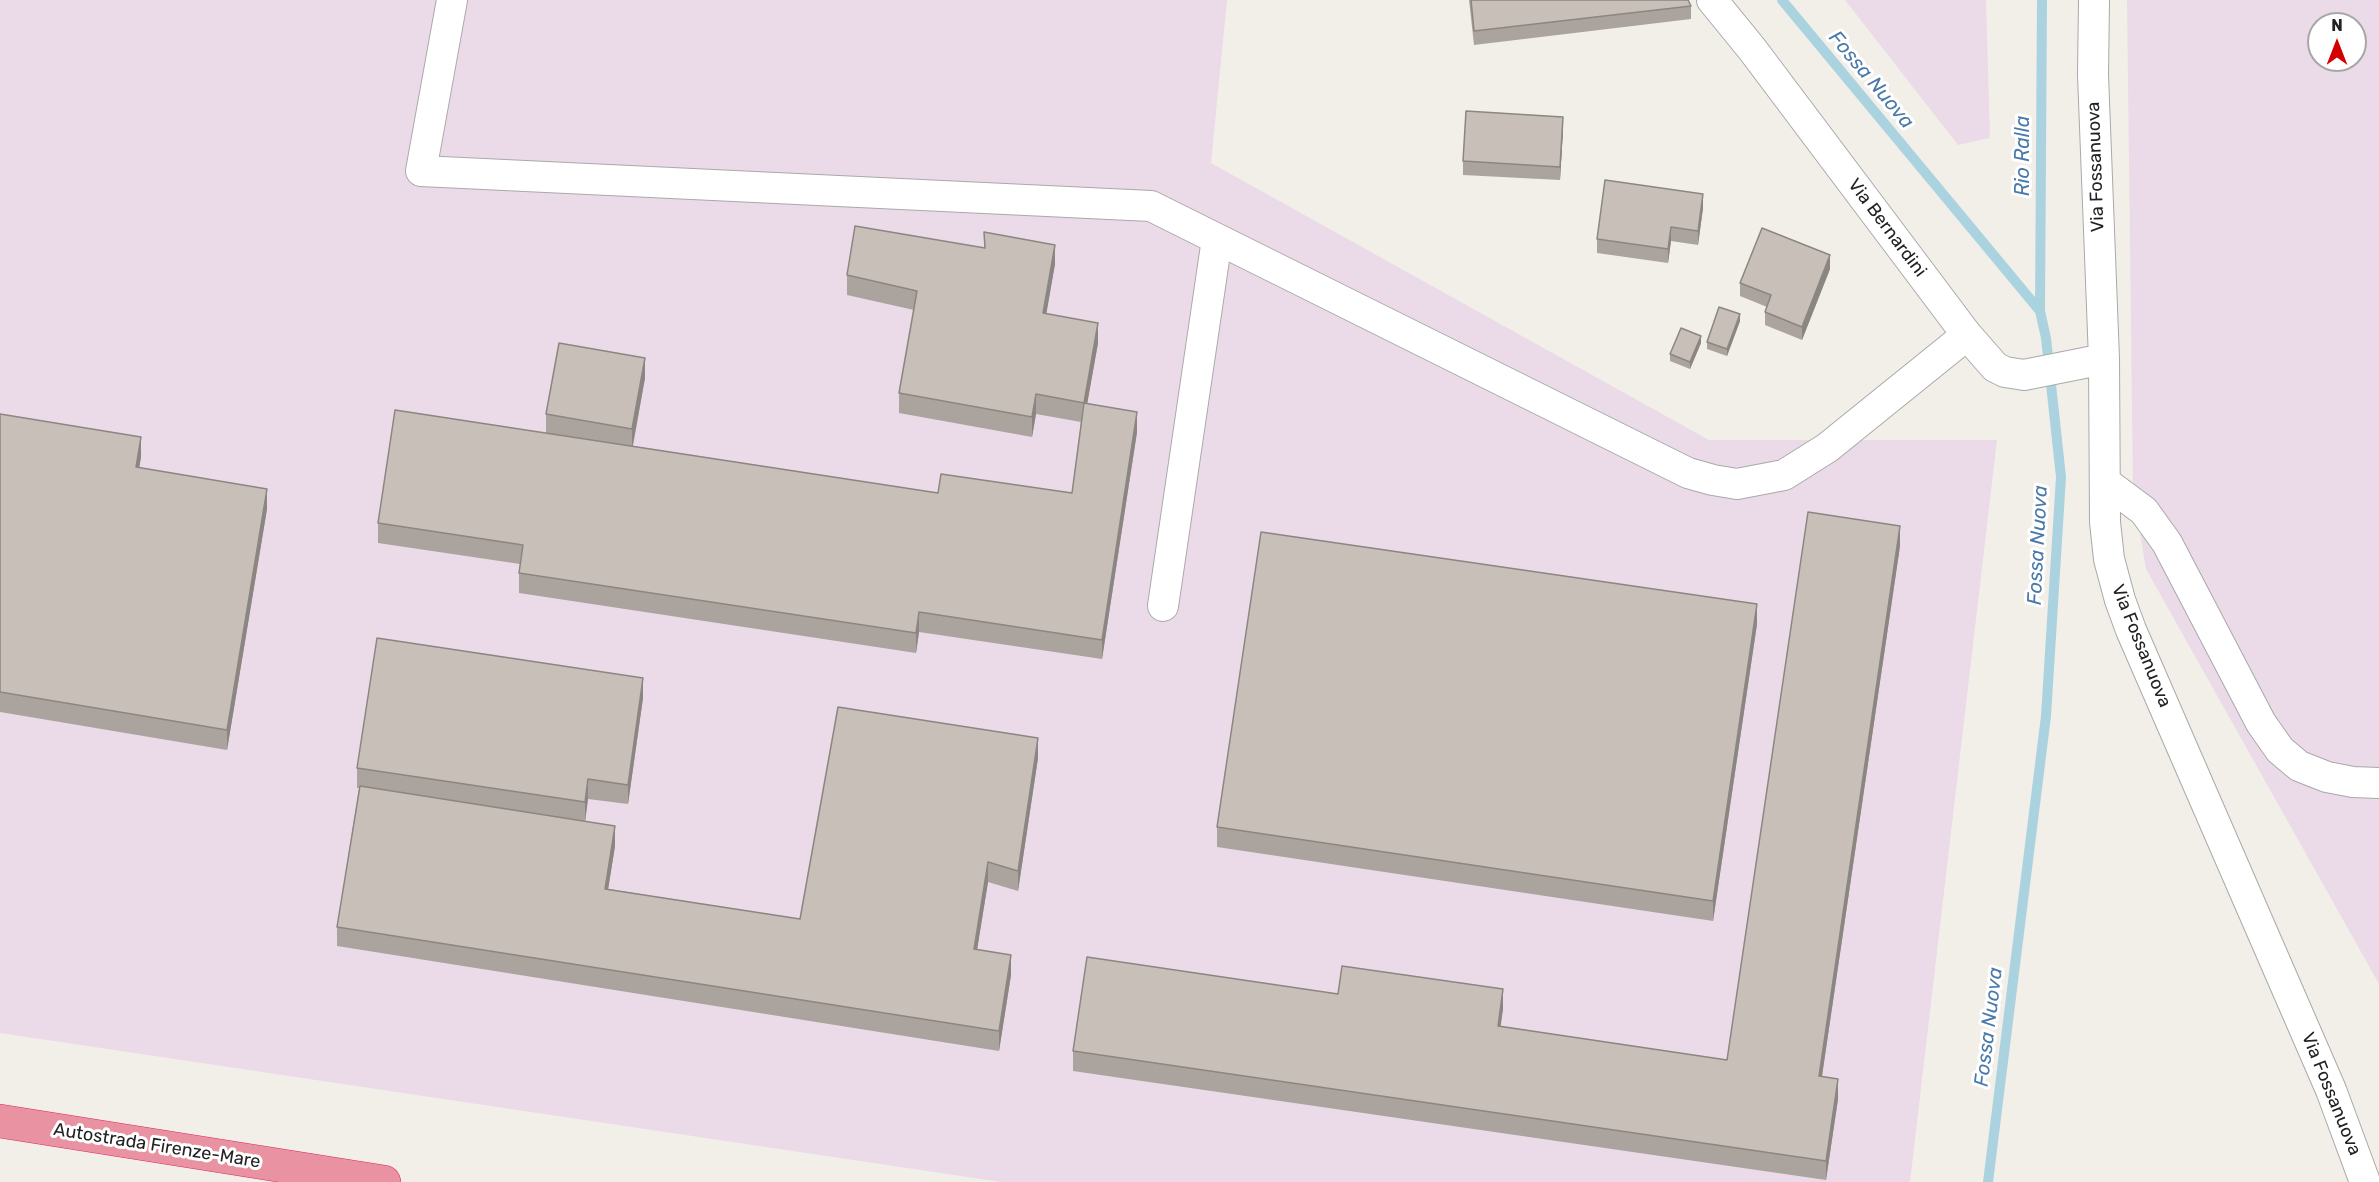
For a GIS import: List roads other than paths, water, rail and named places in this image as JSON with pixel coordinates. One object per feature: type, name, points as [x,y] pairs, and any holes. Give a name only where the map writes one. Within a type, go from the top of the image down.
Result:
[{"type":"highway","name":"Autostrada Firenze-Mare","points":[[0,1121],[384,1182]]},
{"type":"street","points":[[452,0],[421,171],[1151,206],[1688,473],[1737,484],[1784,475],[1807,462],[1967,335]]},
{"type":"street","name":"Via Bernardini","points":[[1712,0],[1752,49],[1967,335],[1995,368],[2016,375],[2035,374],[2104,359]]},
{"type":"street","name":"Via Fossanuova","points":[[2094,0],[2093,75],[2109,559],[2120,600],[2326,1079],[2365,1182]]},
{"type":"street","points":[[1163,606],[1217,239]]},
{"type":"street","points":[[2105,482],[2144,511],[2167,543],[2261,723],[2280,750],[2299,766],[2327,777],[2353,782],[2379,783]]},
{"type":"waterway","name":"Fossa Nuova","points":[[1782,0],[2040,311],[2046,338],[2061,477],[2046,716],[1988,1182]]},
{"type":"waterway","name":"Rio Ralla","points":[[2040,311],[2042,0]]}]
